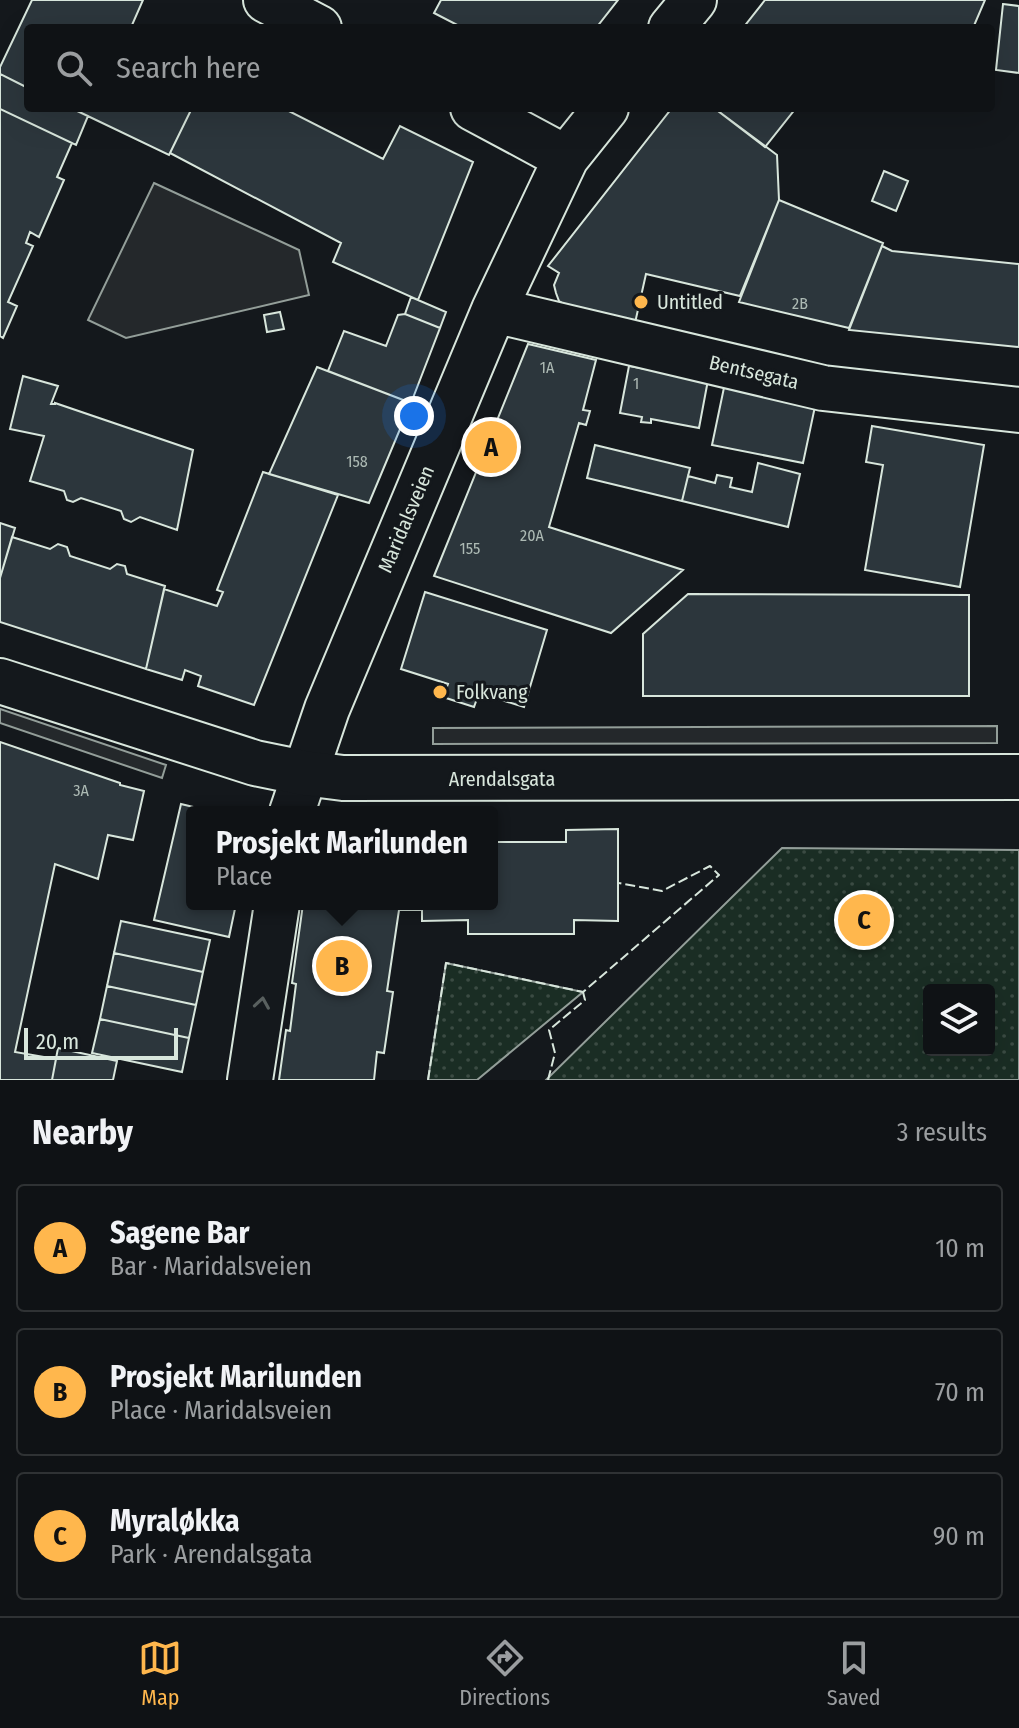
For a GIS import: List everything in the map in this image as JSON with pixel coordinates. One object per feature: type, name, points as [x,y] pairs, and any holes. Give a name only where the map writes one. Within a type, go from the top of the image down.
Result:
[{"type":"street","points":[[266,0],[311,24]]},
{"type":"street","points":[[674,24],[694,0]]},
{"type":"street","points":[[480,112],[566,158]]},
{"type":"street","name":"Maridalsveien","points":[[298,793],[327,709],[494,310],[566,158],[603,112]]},
{"type":"street","name":"Bentsegata","points":[[494,310],[823,388],[1019,410]]},
{"type":"street","name":"Arendalsgata","points":[[0,681],[255,763],[298,793],[343,778],[1019,777]]},
{"type":"street","points":[[250,1080],[276,910]]},
{"type":"green space","points":[[782,848],[1019,850],[1019,1080],[546,1080]]},
{"type":"green space","points":[[446,963],[583,992],[477,1080],[428,1080]]},
{"type":"shaded area","points":[[154,183],[299,250],[309,295],[126,338],[88,320]]},
{"type":"shaded area","points":[[0,709],[166,765],[162,778],[0,723]]},
{"type":"shaded area","points":[[997,726],[997,743],[433,744],[433,728]]},
{"type":"building","points":[[32,0],[143,0],[132,24],[24,24],[24,86],[0,74],[0,67]]},
{"type":"building","points":[[441,0],[618,0],[599,24],[455,24],[434,13]]},
{"type":"building","points":[[765,0],[985,0],[975,24],[746,24]]},
{"type":"building","points":[[1003,4],[1019,6],[1019,73],[996,70]]},
{"type":"building","points":[[0,74],[24,86],[24,112],[80,112],[88,116],[76,145],[0,109]]},
{"type":"building","points":[[0,109],[72,143],[57,177],[64,180],[39,237],[30,232],[26,243],[33,246],[8,302],[17,306],[3,338],[0,336]]},
{"type":"building","points":[[79,112],[190,112],[169,155]]},
{"type":"building","points":[[190,112],[291,112],[383,159],[400,126],[473,162],[418,300],[333,262],[341,243],[170,153]]},
{"type":"building","points":[[669,112],[719,112],[777,155],[779,200],[740,296],[646,274],[635,323],[567,306],[559,301],[554,285],[559,273],[548,266]]},
{"type":"building","points":[[719,112],[793,112],[765,147]]},
{"type":"building","points":[[884,171],[908,181],[896,211],[872,201]]},
{"type":"building","points":[[779,200],[883,243],[849,328],[739,302]]},
{"type":"building","points":[[882,246],[892,251],[1019,264],[1019,347],[849,330]]},
{"type":"building","points":[[411,297],[446,312],[440,328],[405,314]]},
{"type":"building","points":[[280,312],[284,329],[267,332],[264,315]]},
{"type":"building","points":[[405,314],[440,328],[411,403],[328,371],[344,331],[386,346],[398,315]]},
{"type":"building","points":[[528,344],[596,360],[583,410],[590,411],[586,425],[579,423],[549,527],[683,570],[611,633],[434,576]]},
{"type":"building","points":[[629,366],[708,380],[699,428],[651,419],[651,423],[641,422],[642,417],[620,413]]},
{"type":"building","points":[[317,367],[411,403],[369,503],[269,474]]},
{"type":"building","points":[[23,376],[58,386],[51,404],[193,450],[177,530],[140,517],[131,522],[124,519],[121,511],[81,498],[73,502],[67,500],[64,491],[30,481],[44,436],[10,429]]},
{"type":"building","points":[[726,378],[817,397],[803,463],[712,445]]},
{"type":"building","points":[[872,426],[984,445],[960,587],[865,570],[883,465],[866,462]]},
{"type":"building","points":[[595,445],[690,468],[682,501],[587,478]]},
{"type":"building","points":[[758,463],[800,474],[788,527],[682,501],[688,476],[715,483],[717,475],[732,478],[730,487],[752,492]]},
{"type":"building","points":[[263,472],[338,495],[254,705],[198,686],[201,676],[185,670],[182,680],[146,669],[164,589],[217,606],[223,592],[217,590]]},
{"type":"building","points":[[0,523],[15,528],[0,578]]},
{"type":"building","points":[[12,537],[50,549],[58,544],[67,547],[70,556],[110,569],[117,564],[125,566],[127,574],[165,586],[146,669],[0,622],[0,578]]},
{"type":"building","points":[[425,592],[547,630],[524,707],[479,693],[474,707],[443,697],[448,684],[401,669]]},
{"type":"building","points":[[688,594],[969,595],[969,696],[643,696],[643,634]]},
{"type":"building","points":[[0,742],[144,791],[133,840],[108,835],[98,879],[55,864],[15,1052],[56,1059],[52,1080],[0,1080]]},
{"type":"building","points":[[181,804],[189,806],[186,806],[186,910],[235,910],[229,937],[154,920]]},
{"type":"building","points":[[618,829],[618,921],[574,920],[574,934],[468,934],[468,920],[422,921],[422,910],[498,910],[498,842],[566,842],[566,830]]},
{"type":"building","points":[[302,910],[399,910],[387,991],[393,992],[384,1053],[377,1052],[374,1080],[279,1080],[286,1030],[290,1031],[296,984],[292,983]]},
{"type":"building","points":[[121,921],[210,940],[203,972],[114,953]]},
{"type":"building","points":[[114,953],[203,972],[196,1005],[107,986]]},
{"type":"building","points":[[107,986],[196,1005],[189,1038],[100,1019]]},
{"type":"building","points":[[100,1019],[189,1038],[182,1072],[92,1053]]},
{"type":"building","points":[[58,1048],[117,1061],[113,1080],[52,1080]]},
{"type":"fence","points":[[428,1080],[446,963],[583,992],[719,875],[710,866],[662,891],[619,883]]},
{"type":"fence","points":[[548,1080],[555,1053],[549,1030],[585,1000],[583,992]]},
{"type":"place","name":"Untitled","points":[[641,302]]},
{"type":"place","name":"Sagene Bar","points":[[491,447]]},
{"type":"place","name":"Folkvang","points":[[440,692]]},
{"type":"place","name":"Myraløkka","points":[[864,920]]},
{"type":"place","name":"Prosjekt Marilunden","points":[[342,966]]}]
